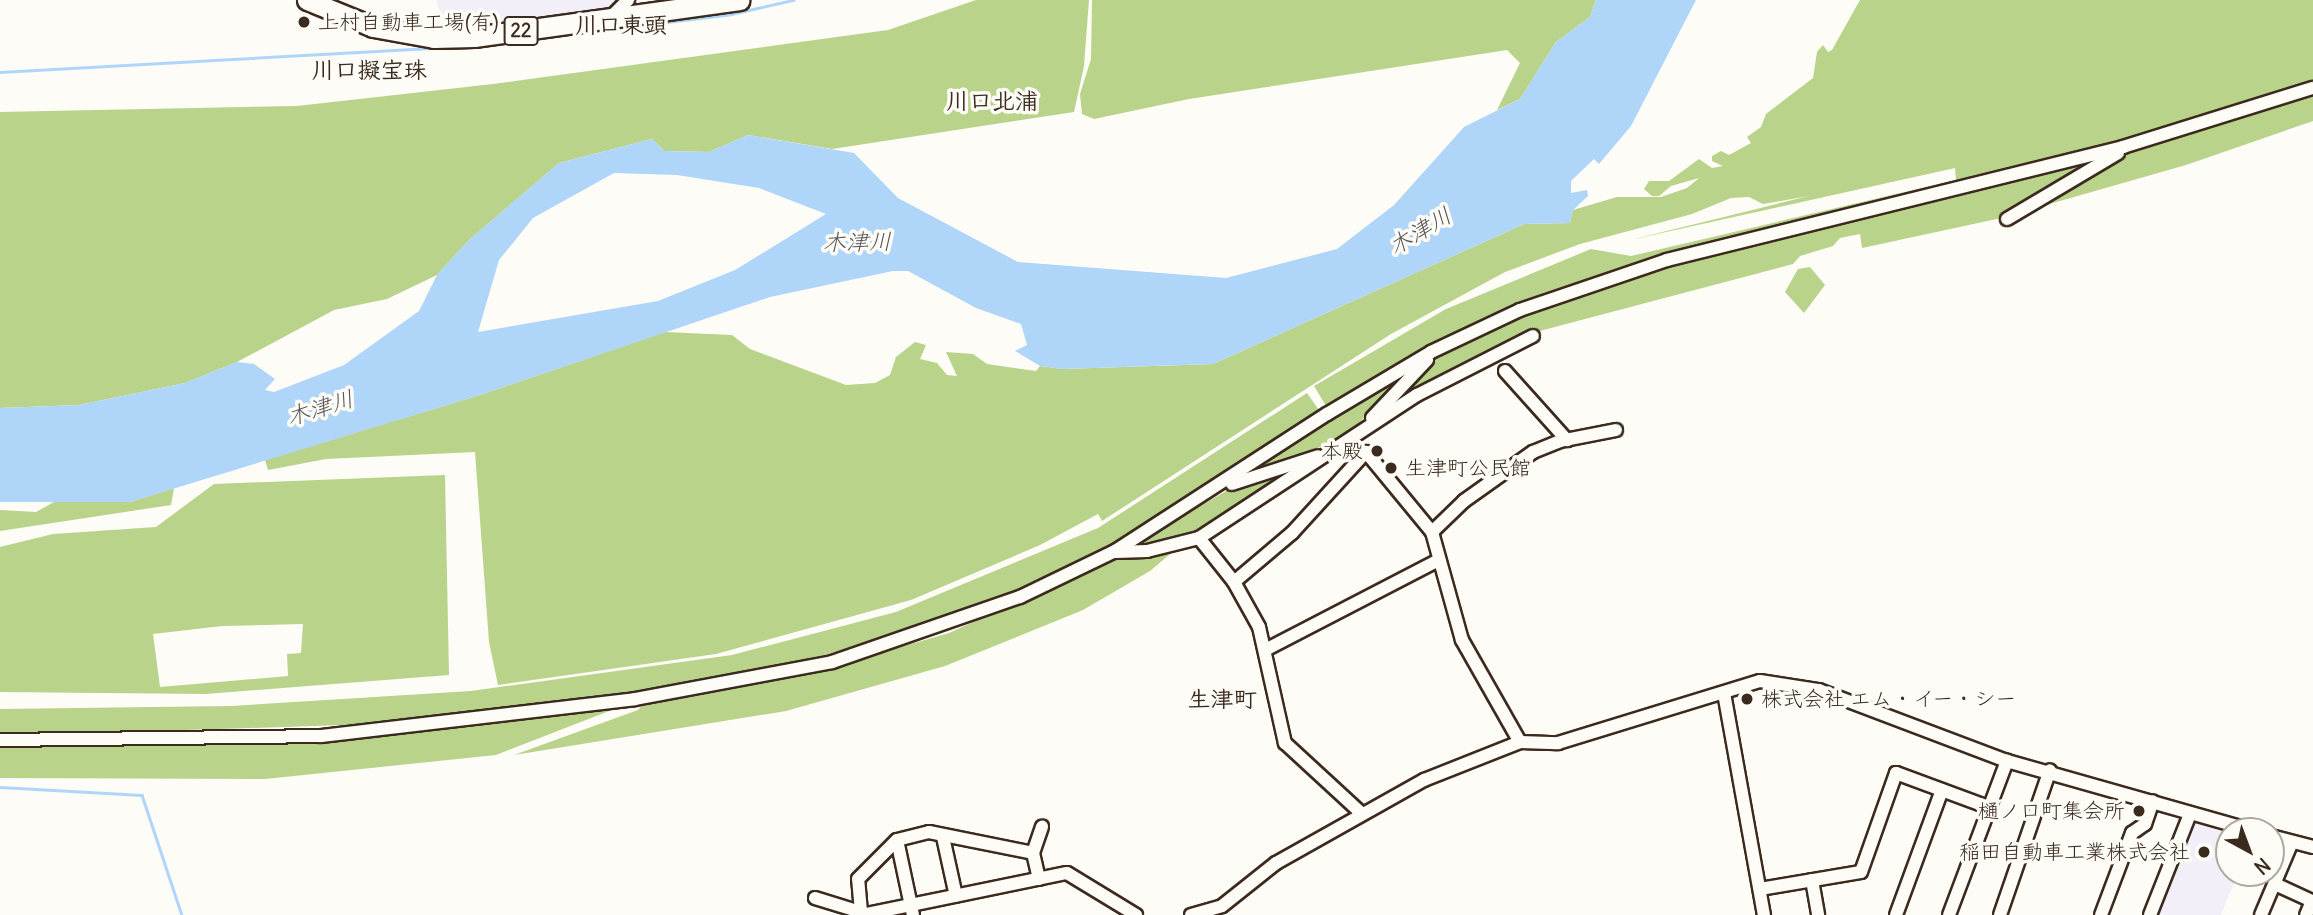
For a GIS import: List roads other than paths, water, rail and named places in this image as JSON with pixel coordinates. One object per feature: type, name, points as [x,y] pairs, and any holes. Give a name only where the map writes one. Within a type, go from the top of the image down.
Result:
[{"type":"main road","name":"22","points":[[307,0],[373,27],[434,38],[474,37],[739,0]]},
{"type":"street","points":[[608,20],[628,0]]},
{"type":"street","points":[[0,740],[321,736],[723,685],[832,662],[1020,597],[1115,551],[1225,484],[1327,414],[1431,352],[1520,310],[1667,260],[2123,147],[2313,88]]},
{"type":"street","points":[[2007,219],[2123,147]]},
{"type":"street","points":[[1115,551],[1147,551],[1199,538],[1417,395],[1533,337]]},
{"type":"street","points":[[1225,484],[1314,458],[1345,443],[1431,352]]},
{"type":"street","points":[[1505,371],[1567,440]]},
{"type":"street","points":[[1432,532],[1508,468],[1567,440],[1616,430]]},
{"type":"street","points":[[1345,443],[1354,454],[1366,452]]},
{"type":"street","points":[[1366,452],[1432,532],[1462,640],[1520,742]]},
{"type":"street","points":[[1234,582],[1293,533],[1366,452]]},
{"type":"street","points":[[1199,538],[1234,582],[1267,649],[1285,743],[1360,812]]},
{"type":"street","points":[[1267,649],[1439,560]]},
{"type":"street","points":[[1192,915],[1223,906],[1276,863],[1360,812],[1424,780],[1520,742],[1558,743],[1760,681],[1804,686],[2007,761],[2050,770],[2215,821]]},
{"type":"street","points":[[1724,693],[1764,915]]},
{"type":"street","points":[[1949,915],[2007,761]]},
{"type":"street","points":[[2000,915],[2050,770]]},
{"type":"street","points":[[1760,889],[1861,872],[1896,772],[1988,807]]},
{"type":"street","points":[[1895,915],[1942,790]]},
{"type":"street","points":[[2101,915],[2132,833],[2145,824],[2153,801]]},
{"type":"street","points":[[2150,915],[2190,814]]},
{"type":"street","points":[[1039,879],[1033,853],[1042,828]]},
{"type":"street","points":[[861,912],[858,879],[897,840],[929,832],[1033,853]]},
{"type":"street","points":[[943,836],[956,896]]},
{"type":"street","points":[[897,840],[912,910]]},
{"type":"street","points":[[2285,840],[2313,846]]},
{"type":"street","points":[[2285,859],[2292,842]]},
{"type":"street","points":[[815,898],[861,912],[912,910],[956,896],[1068,873],[1136,915]]},
{"type":"street","points":[[1812,880],[1818,915]]},
{"type":"street","points":[[2261,915],[2274,887]]},
{"type":"street","points":[[2282,887],[2312,901],[2306,915]]},
{"type":"water","name":"木津川","points":[[1596,0],[1696,0],[1631,126],[1599,164],[1594,159],[1571,181],[1571,193],[1587,190],[1588,196],[1573,210],[1570,223],[1524,224],[1213,364],[1063,369],[1040,366],[1015,351],[1027,345],[1021,324],[976,308],[908,271],[893,271],[770,297],[480,395],[130,502],[0,502],[0,408],[79,405],[185,383],[237,362],[254,364],[275,379],[265,390],[274,392],[344,365],[419,311],[437,275],[469,240],[559,163],[652,139],[664,151],[709,152],[748,135],[854,153],[898,198],[1018,262],[1226,278],[1337,249],[1394,205],[1464,127],[1520,99],[1556,42],[1590,17]],"holes":[[[614,173],[677,175],[759,188],[826,214],[735,270],[658,301],[478,332],[499,260],[533,218]]]},
{"type":"waterway","points":[[545,37],[731,14],[793,0]]},
{"type":"waterway","points":[[0,72],[444,47]]},
{"type":"waterway","points":[[0,787],[142,795],[182,915]]},
{"type":"place","name":"上村自動車工場(有)","points":[[304,22]]},
{"type":"place","name":"本殿","points":[[1377,451]]},
{"type":"place","name":"生津町公民館","points":[[1391,468]]},
{"type":"place","name":"株式会社 エム・イー・シー","points":[[1747,699]]},
{"type":"place","name":"樋ノ口町集会所","points":[[2139,811]]},
{"type":"place","name":"稲田自動車工業株式会社","points":[[2204,852]]},
{"type":"district","name":"川口東頭","points":[[621,25]]},
{"type":"district","name":"川口擬宝珠","points":[[369,70]]},
{"type":"district","name":"川口北浦","points":[[992,101]]},
{"type":"district","name":"生津町","points":[[1222,699]]}]
